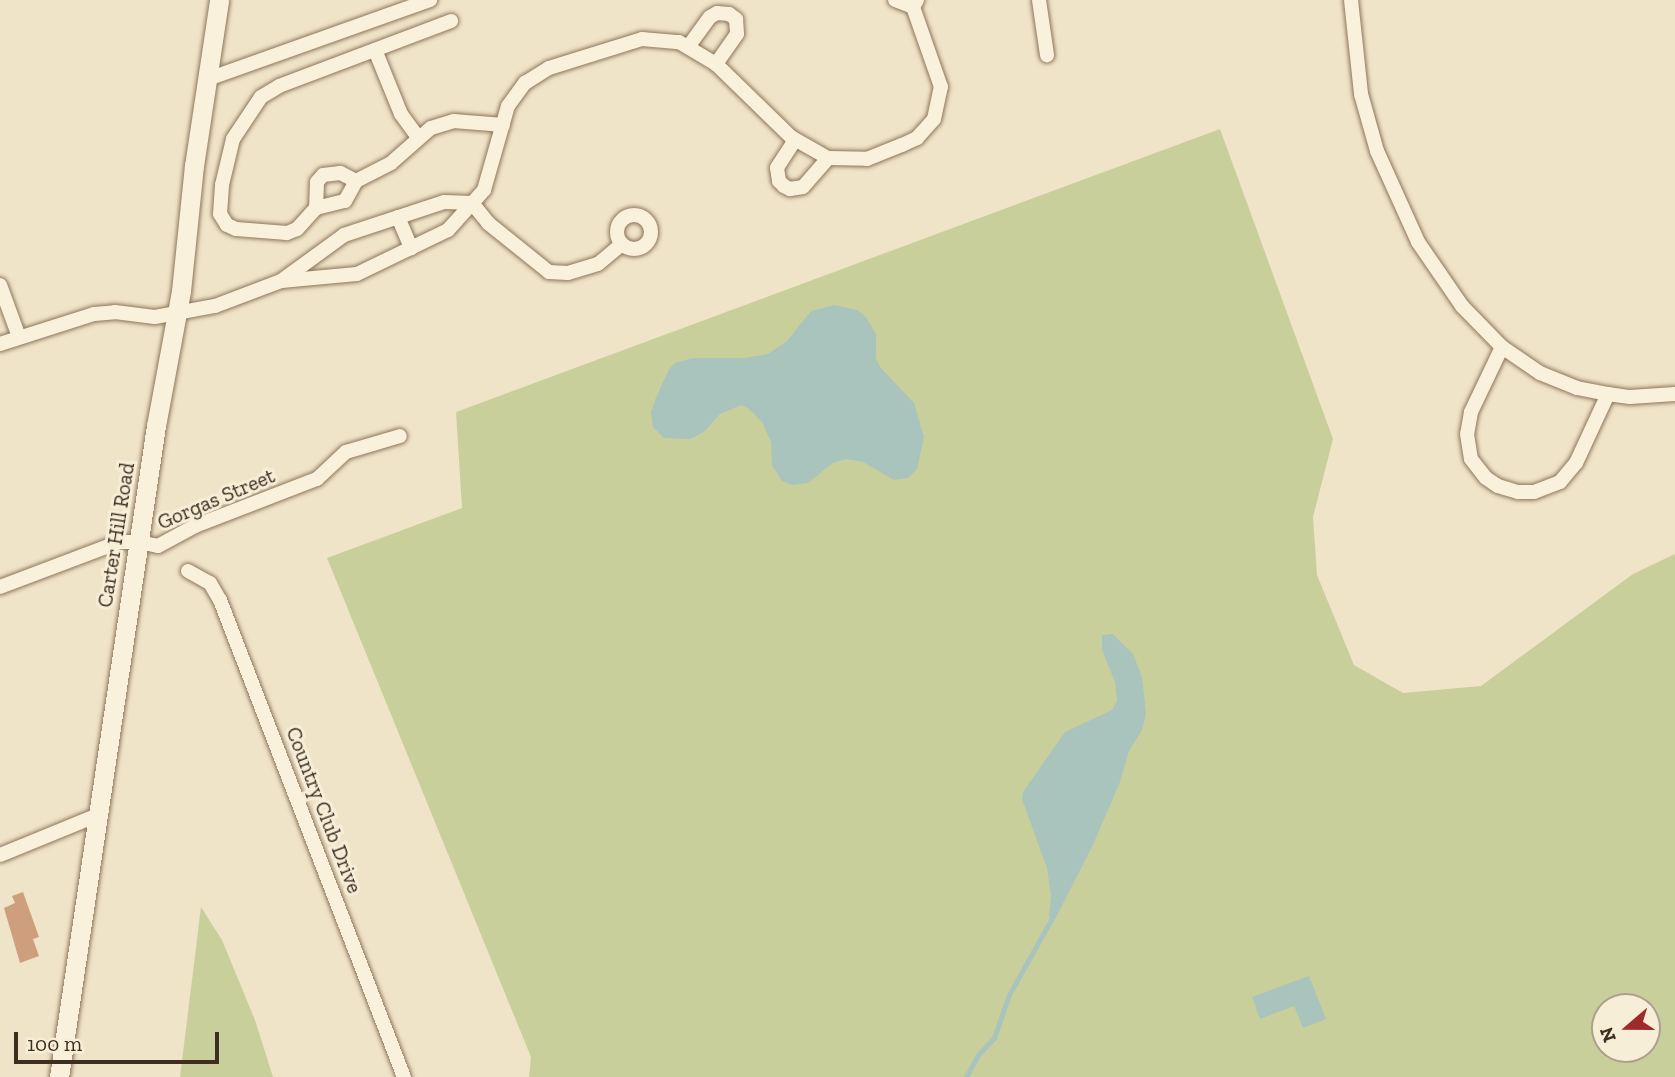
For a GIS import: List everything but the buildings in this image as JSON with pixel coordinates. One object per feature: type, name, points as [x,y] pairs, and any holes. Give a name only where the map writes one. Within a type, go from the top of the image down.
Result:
[{"type":"main road","name":"Carter Hill Road","points":[[59,1077],[176,313],[219,0]]},
{"type":"street","points":[[208,79],[430,0]]},
{"type":"street","points":[[281,281],[357,274],[448,230],[488,182],[513,96],[536,75],[549,68],[642,39],[666,39],[688,47],[716,64],[795,140],[828,158],[867,159],[917,138],[934,119],[941,87],[915,3],[895,0]]},
{"type":"street","points":[[1039,0],[1047,55]]},
{"type":"street","points":[[1351,0],[1362,94],[1377,151],[1394,196],[1418,243],[1440,276],[1483,330],[1502,347],[1540,373],[1577,388],[1630,397],[1675,394]]},
{"type":"street","points":[[688,47],[710,17],[716,13],[729,13],[736,19],[737,34],[716,64]]},
{"type":"street","points":[[451,20],[269,91],[253,106],[233,139],[219,204],[220,214],[227,226],[236,229],[287,233],[297,229],[316,208],[345,201],[356,181],[391,163],[418,137],[441,123],[454,121],[503,125]]},
{"type":"street","points":[[375,50],[401,114],[418,137]]},
{"type":"street","points":[[795,140],[777,168],[779,181],[784,186],[790,189],[803,187],[828,158]]},
{"type":"street","points":[[316,208],[317,182],[324,175],[340,173],[356,181]]},
{"type":"street","points":[[0,344],[94,314],[155,317],[215,306],[281,281],[344,235],[444,202],[472,203],[488,223],[549,272],[568,273],[598,264],[622,244]]},
{"type":"street","points":[[398,217],[411,248]]},
{"type":"street","points":[[0,285],[19,337]]},
{"type":"street","points":[[1502,347],[1471,412],[1467,434],[1471,459],[1486,478],[1498,486],[1518,492],[1534,492],[1560,482],[1576,463],[1608,394]]},
{"type":"street","name":"Gorgas Street","points":[[0,587],[109,545],[139,542],[158,546],[195,526],[317,479],[346,452],[400,436]]},
{"type":"street","name":"Country Club Drive","points":[[188,571],[210,583],[220,600],[404,1077]]},
{"type":"street","points":[[0,855],[98,816]]},
{"type":"green space","points":[[1220,129],[1333,439],[1313,517],[1317,575],[1354,665],[1403,693],[1481,686],[1633,574],[1675,554],[1675,1077],[529,1077],[531,1057],[327,558],[462,508],[456,412]]},
{"type":"green space","points":[[201,907],[222,940],[255,1020],[273,1077],[180,1077]]},
{"type":"water","points":[[834,305],[857,310],[866,317],[876,334],[876,358],[880,367],[914,403],[924,437],[917,469],[908,478],[894,480],[863,462],[846,459],[833,463],[808,483],[792,485],[782,481],[772,465],[771,442],[762,422],[741,405],[720,414],[704,432],[690,439],[664,438],[653,427],[651,412],[655,400],[669,369],[675,363],[693,358],[745,358],[768,354],[787,341],[811,311]]},
{"type":"water","points":[[1113,634],[1133,654],[1142,677],[1146,714],[1142,730],[1129,751],[1120,782],[1092,847],[1055,919],[1049,917],[1051,896],[1047,868],[1022,799],[1023,792],[1065,732],[1112,710],[1117,701],[1115,682],[1102,650],[1102,635]]},
{"type":"water","points":[[1309,976],[1326,1019],[1303,1028],[1294,1006],[1260,1019],[1252,997]]},
{"type":"waterway","points":[[966,1077],[978,1055],[994,1038],[1009,995],[1052,918]]}]
